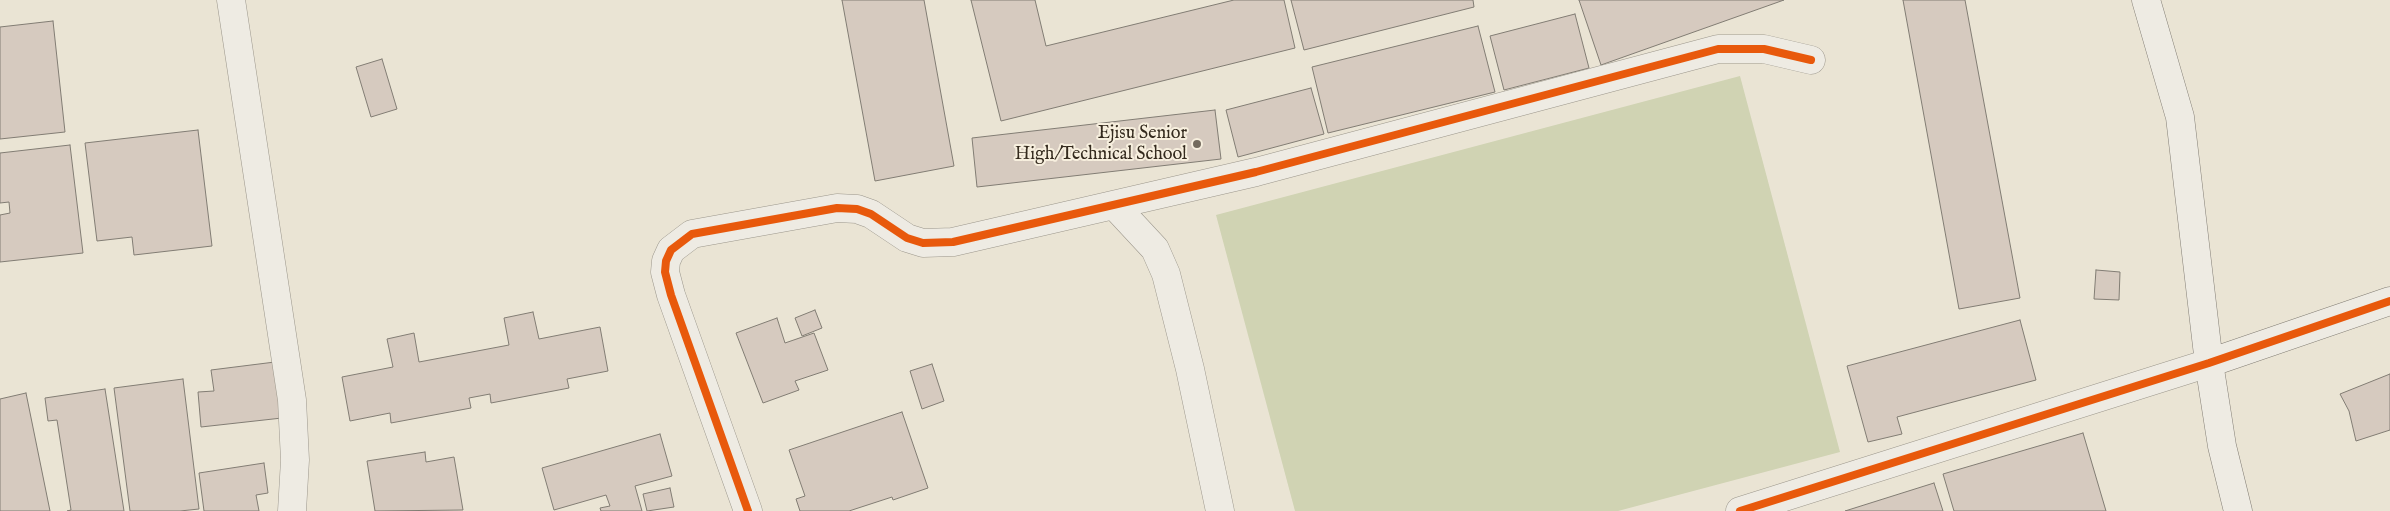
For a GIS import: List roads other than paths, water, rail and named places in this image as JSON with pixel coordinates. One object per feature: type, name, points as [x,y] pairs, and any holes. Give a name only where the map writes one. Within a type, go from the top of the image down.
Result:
[{"type":"street","points":[[231,0],[290,391],[295,460],[292,511]]},
{"type":"street","points":[[2146,0],[2180,116],[2209,363],[2222,446],[2238,511]]},
{"type":"street","points":[[748,511],[671,295],[665,272],[666,261],[671,250],[692,234],[837,208],[857,209],[871,214],[907,238],[923,243],[952,242],[1256,172],[1718,50],[1764,49],[1812,60]]},
{"type":"street","points":[[1115,206],[1155,249],[1166,274],[1190,369],[1220,511]]},
{"type":"street","points":[[1740,511],[2209,363],[2390,301]]},
{"type":"place","name":"Ejisu Senior High/Technical School","points":[[1197,144]]}]
